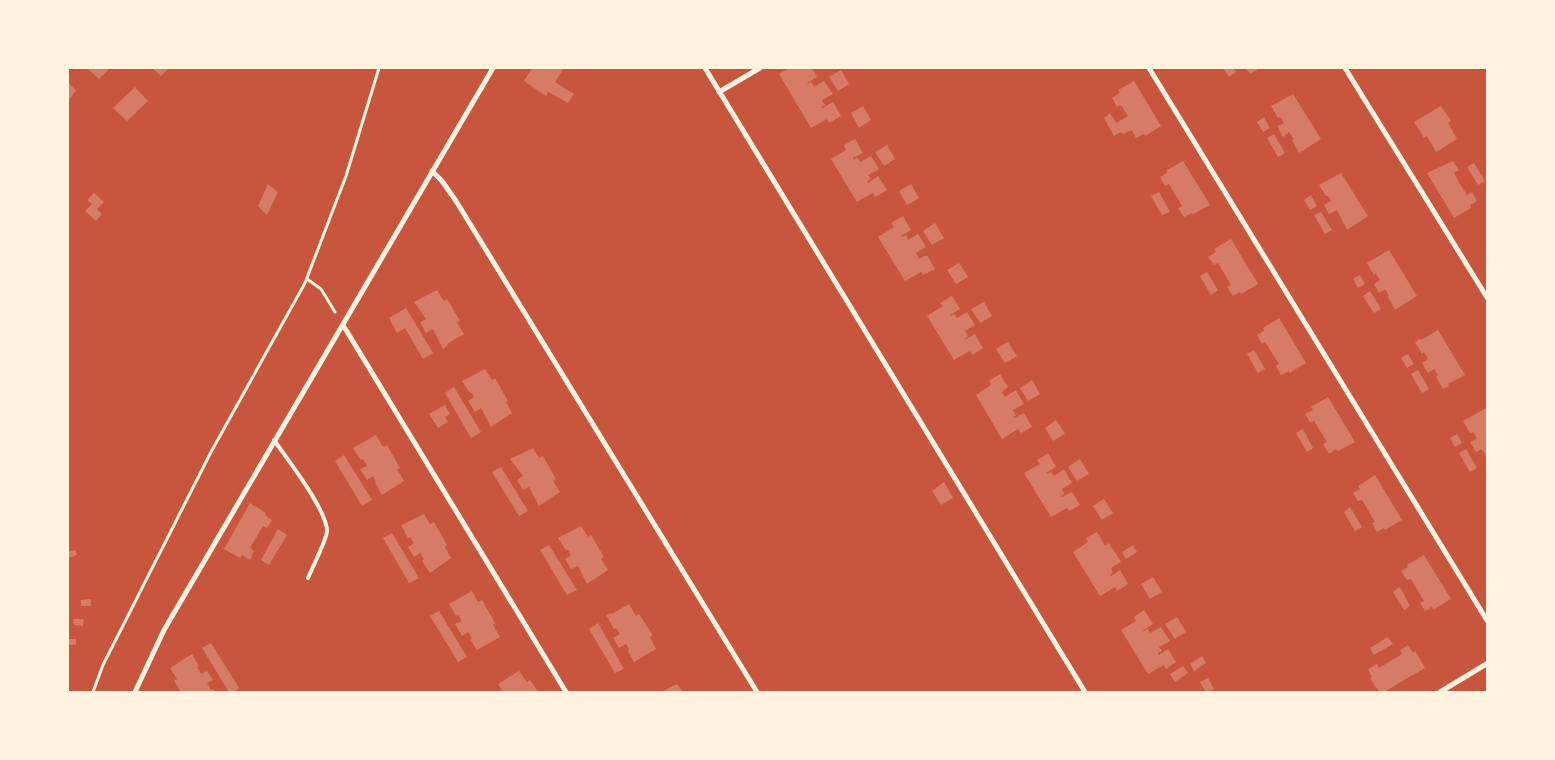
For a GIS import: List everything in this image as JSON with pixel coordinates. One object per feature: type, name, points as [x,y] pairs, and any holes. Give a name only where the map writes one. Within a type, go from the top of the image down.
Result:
[{"type":"street","points":[[135,692],[164,630],[493,68]]},
{"type":"street","points":[[705,68],[1085,692]]},
{"type":"street","points":[[719,92],[760,68]]},
{"type":"street","points":[[1148,68],[1488,622]]},
{"type":"street","points":[[1345,68],[1488,299]]},
{"type":"street","points":[[432,171],[442,181],[456,201],[757,692]]},
{"type":"street","points":[[343,325],[566,692]]},
{"type":"street","points":[[1440,692],[1488,664]]},
{"type":"lane","points":[[274,440],[303,480],[325,518],[328,532],[308,578]]},
{"type":"path","points":[[93,692],[103,665],[211,452],[307,279],[346,176],[379,68]]},
{"type":"path","points":[[307,279],[321,289],[343,325]]},
{"type":"building","points":[[87,68],[110,68],[99,79]]},
{"type":"building","points":[[152,68],[169,68],[161,76]]},
{"type":"building","points":[[532,68],[564,68],[555,82],[574,94],[568,103],[548,92],[546,96],[524,81]]},
{"type":"building","points":[[789,68],[812,68],[817,77],[807,83],[811,82],[814,87],[824,81],[833,94],[822,100],[825,105],[821,107],[833,102],[841,116],[829,123],[827,119],[811,128],[779,74]]},
{"type":"building","points":[[1223,68],[1233,68],[1236,72],[1229,77]]},
{"type":"building","points":[[1246,68],[1256,68],[1257,70],[1250,74]]},
{"type":"building","points":[[841,70],[849,84],[838,91],[829,77]]},
{"type":"building","points":[[1134,81],[1161,126],[1145,136],[1144,134],[1136,138],[1132,130],[1123,134],[1121,132],[1114,136],[1104,118],[1110,113],[1116,123],[1128,116],[1121,105],[1117,107],[1112,98],[1120,93],[1118,90]]},
{"type":"building","points":[[68,82],[76,91],[68,101]]},
{"type":"building","points":[[135,87],[148,101],[127,121],[113,108]]},
{"type":"building","points":[[1293,94],[1321,139],[1299,153],[1292,140],[1294,139],[1289,132],[1283,137],[1277,126],[1284,123],[1280,117],[1278,118],[1271,106]]},
{"type":"building","points":[[863,106],[871,120],[859,128],[851,113]]},
{"type":"building","points":[[1441,106],[1451,121],[1448,123],[1457,139],[1436,152],[1427,136],[1424,138],[1414,122]]},
{"type":"building","points":[[1264,117],[1270,128],[1263,132],[1257,122]]},
{"type":"building","points":[[1274,134],[1285,153],[1278,157],[1267,138]]},
{"type":"building","points":[[855,139],[863,153],[853,158],[854,160],[857,157],[860,162],[871,156],[879,169],[868,175],[871,179],[867,181],[868,183],[878,176],[887,190],[875,197],[873,193],[857,202],[831,159],[846,150],[844,145]]},
{"type":"building","points":[[887,145],[895,159],[884,166],[875,152]]},
{"type":"building","points":[[1183,161],[1210,205],[1184,217],[1178,208],[1182,206],[1169,184],[1165,186],[1160,177],[1167,173],[1167,170]]},
{"type":"building","points":[[1453,161],[1459,170],[1454,173],[1460,184],[1467,195],[1472,192],[1477,201],[1470,205],[1471,208],[1454,218],[1427,173]]},
{"type":"building","points":[[1474,163],[1485,181],[1478,185],[1467,167]]},
{"type":"building","points":[[1341,173],[1368,216],[1347,230],[1337,210],[1329,214],[1324,205],[1331,201],[1319,185]]},
{"type":"building","points":[[268,184],[278,192],[267,215],[258,206]]},
{"type":"building","points":[[911,184],[919,198],[907,205],[899,191]]},
{"type":"building","points":[[1159,192],[1170,212],[1162,215],[1151,196]]},
{"type":"building","points":[[94,193],[104,202],[97,209],[102,214],[96,221],[85,211],[92,204],[87,200]]},
{"type":"building","points":[[1311,195],[1317,206],[1310,210],[1304,200]]},
{"type":"building","points":[[1321,212],[1332,230],[1325,234],[1314,215]]},
{"type":"building","points":[[903,216],[911,230],[901,236],[906,235],[908,240],[918,234],[926,247],[916,253],[919,258],[916,260],[927,255],[935,269],[923,275],[921,272],[905,281],[878,237],[894,227],[891,223]]},
{"type":"building","points":[[935,223],[944,238],[932,245],[923,231]]},
{"type":"building","points":[[1231,239],[1258,284],[1241,294],[1240,292],[1233,296],[1227,287],[1231,285],[1218,263],[1214,265],[1208,257],[1216,252],[1214,249]]},
{"type":"building","points":[[1389,250],[1417,296],[1395,310],[1385,289],[1379,293],[1374,284],[1380,280],[1376,274],[1374,275],[1367,263]]},
{"type":"building","points":[[959,263],[968,277],[956,284],[947,270]]},
{"type":"building","points":[[1207,272],[1218,290],[1211,295],[1200,276]]},
{"type":"building","points":[[1360,275],[1365,284],[1358,288],[1353,279]]},
{"type":"building","points":[[437,290],[444,301],[447,299],[460,321],[457,323],[464,334],[447,344],[443,349],[433,329],[426,333],[420,322],[426,319],[414,302]]},
{"type":"building","points":[[1370,291],[1381,309],[1374,313],[1363,296]]},
{"type":"building","points":[[952,296],[960,309],[950,315],[954,314],[957,318],[967,312],[975,325],[965,331],[968,336],[964,340],[975,334],[983,348],[972,355],[970,351],[954,360],[927,316],[943,306],[940,303]]},
{"type":"building","points":[[984,302],[992,316],[980,323],[971,309]]},
{"type":"building","points":[[406,308],[433,353],[423,359],[405,328],[397,333],[389,318]]},
{"type":"building","points":[[1279,318],[1306,363],[1289,373],[1289,371],[1281,375],[1276,366],[1279,364],[1265,342],[1262,344],[1257,335],[1264,331],[1263,328]]},
{"type":"building","points":[[1438,330],[1465,375],[1448,384],[1449,386],[1443,389],[1434,369],[1428,373],[1422,363],[1428,359],[1424,352],[1422,354],[1415,342]]},
{"type":"building","points":[[1008,342],[1017,356],[1005,363],[996,349]]},
{"type":"building","points":[[1254,350],[1265,369],[1258,373],[1247,354]]},
{"type":"building","points":[[1408,354],[1414,364],[1407,368],[1401,358]]},
{"type":"building","points":[[485,369],[492,380],[495,378],[508,401],[506,402],[512,413],[491,427],[481,408],[475,412],[468,401],[474,397],[462,381]]},
{"type":"building","points":[[1418,370],[1429,389],[1422,393],[1411,374]]},
{"type":"building","points":[[1000,374],[1008,387],[998,395],[1002,392],[1005,397],[1016,390],[1024,404],[1013,410],[1016,416],[1013,417],[1014,418],[1024,413],[1032,427],[1021,433],[1018,429],[1002,439],[976,395],[991,385],[989,381]]},
{"type":"building","points":[[1032,380],[1040,394],[1028,401],[1020,388]]},
{"type":"building","points":[[454,387],[481,432],[471,438],[445,393]]},
{"type":"building","points":[[1328,397],[1355,442],[1338,451],[1336,449],[1329,454],[1323,444],[1327,442],[1314,421],[1310,422],[1305,414],[1313,410],[1311,407]]},
{"type":"building","points":[[445,405],[450,414],[445,417],[448,422],[438,428],[429,414]]},
{"type":"building","points":[[1486,408],[1488,412],[1488,461],[1482,449],[1476,452],[1470,442],[1477,439],[1473,432],[1470,433],[1463,421]]},
{"type":"building","points":[[1056,420],[1065,434],[1053,441],[1045,428]]},
{"type":"building","points":[[1303,429],[1313,448],[1307,452],[1296,433]]},
{"type":"building","points":[[1457,434],[1462,443],[1455,447],[1450,438]]},
{"type":"building","points":[[376,435],[383,447],[387,445],[400,468],[397,469],[404,481],[382,495],[373,476],[367,480],[360,469],[367,466],[353,448]]},
{"type":"building","points":[[533,448],[539,458],[543,456],[556,479],[553,481],[560,492],[539,506],[529,487],[523,490],[517,480],[523,476],[510,459]]},
{"type":"building","points":[[1466,449],[1477,468],[1470,472],[1459,453]]},
{"type":"building","points":[[1048,453],[1056,467],[1046,473],[1051,472],[1054,476],[1064,469],[1072,483],[1062,489],[1064,494],[1061,496],[1072,492],[1080,505],[1069,511],[1067,508],[1051,517],[1024,473],[1040,464],[1037,460]]},
{"type":"building","points":[[344,455],[372,500],[362,506],[335,461]]},
{"type":"building","points":[[1080,459],[1089,474],[1077,481],[1068,467]]},
{"type":"building","points":[[501,467],[528,511],[519,516],[492,472]]},
{"type":"building","points":[[1375,475],[1402,520],[1385,530],[1384,528],[1377,532],[1372,523],[1375,522],[1362,500],[1358,501],[1353,493],[1360,489],[1358,486]]},
{"type":"building","points":[[944,482],[953,498],[941,505],[932,491]]},
{"type":"building","points":[[1104,499],[1113,513],[1102,520],[1093,506]]},
{"type":"building","points":[[250,503],[266,513],[265,515],[272,520],[267,528],[263,526],[250,548],[254,551],[250,560],[242,555],[240,558],[224,549]]},
{"type":"building","points":[[1350,507],[1362,527],[1355,531],[1344,512]]},
{"type":"building","points":[[424,514],[430,524],[434,522],[447,545],[445,547],[451,558],[430,573],[422,561],[424,559],[420,553],[414,557],[408,547],[414,543],[410,537],[408,538],[401,525]]},
{"type":"building","points":[[581,526],[588,537],[591,535],[604,557],[601,559],[608,570],[587,584],[578,566],[571,569],[565,559],[571,555],[558,538]]},
{"type":"building","points":[[278,529],[287,535],[269,565],[261,560]]},
{"type":"building","points":[[1097,532],[1105,546],[1109,543],[1121,562],[1111,568],[1113,573],[1110,575],[1120,570],[1128,584],[1117,591],[1115,587],[1100,596],[1073,552],[1088,542],[1086,538]]},
{"type":"building","points":[[392,533],[419,578],[409,583],[383,538]]},
{"type":"building","points":[[549,545],[577,590],[567,595],[540,550]]},
{"type":"building","points":[[1133,545],[1137,552],[1126,559],[1122,552]]},
{"type":"building","points":[[75,550],[77,555],[68,558],[68,552]]},
{"type":"building","points":[[1424,555],[1451,599],[1434,609],[1432,607],[1425,611],[1420,603],[1424,601],[1411,579],[1407,580],[1401,571]]},
{"type":"building","points":[[1153,577],[1162,592],[1150,599],[1141,584]]},
{"type":"building","points":[[1400,587],[1410,606],[1404,610],[1393,592]]},
{"type":"building","points":[[472,591],[478,602],[482,600],[495,623],[493,625],[500,637],[477,650],[468,632],[462,636],[455,624],[462,621],[458,615],[456,616],[449,604]]},
{"type":"building","points":[[91,599],[91,606],[81,606],[81,600]]},
{"type":"building","points":[[629,604],[636,616],[639,614],[653,635],[650,637],[656,649],[634,662],[626,644],[619,648],[613,638],[620,634],[616,628],[614,629],[606,615],[612,614]]},
{"type":"building","points":[[1144,610],[1153,624],[1143,630],[1148,629],[1150,633],[1161,627],[1170,641],[1159,647],[1162,651],[1158,653],[1159,655],[1168,649],[1176,662],[1166,669],[1164,665],[1148,674],[1121,630],[1136,621],[1134,617]]},
{"type":"building","points":[[439,611],[467,657],[458,662],[430,616]]},
{"type":"building","points":[[1177,617],[1186,632],[1175,639],[1165,624]]},
{"type":"building","points":[[73,619],[84,619],[83,626],[74,625]]},
{"type":"building","points":[[598,623],[624,669],[615,673],[589,629]]},
{"type":"building","points":[[1388,637],[1393,644],[1374,655],[1370,648]]},
{"type":"building","points":[[68,639],[76,639],[76,645],[68,645]]},
{"type":"building","points":[[211,643],[239,688],[233,692],[229,692],[202,648]]},
{"type":"building","points":[[1408,645],[1413,653],[1415,651],[1425,668],[1384,692],[1379,692],[1370,678],[1372,677],[1368,669],[1377,664],[1379,668],[1402,654],[1400,650]]},
{"type":"building","points":[[192,654],[201,674],[207,671],[213,680],[207,683],[211,690],[213,689],[215,692],[181,692],[174,681],[177,679],[170,668]]},
{"type":"building","points":[[1202,656],[1206,663],[1194,671],[1190,664]]},
{"type":"building","points":[[1183,666],[1188,673],[1175,682],[1170,674]]},
{"type":"building","points":[[519,671],[527,682],[530,680],[538,692],[503,692],[498,684]]},
{"type":"building","points":[[1208,678],[1214,689],[1206,692],[1200,682]]},
{"type":"building","points":[[677,684],[683,692],[661,692]]}]
